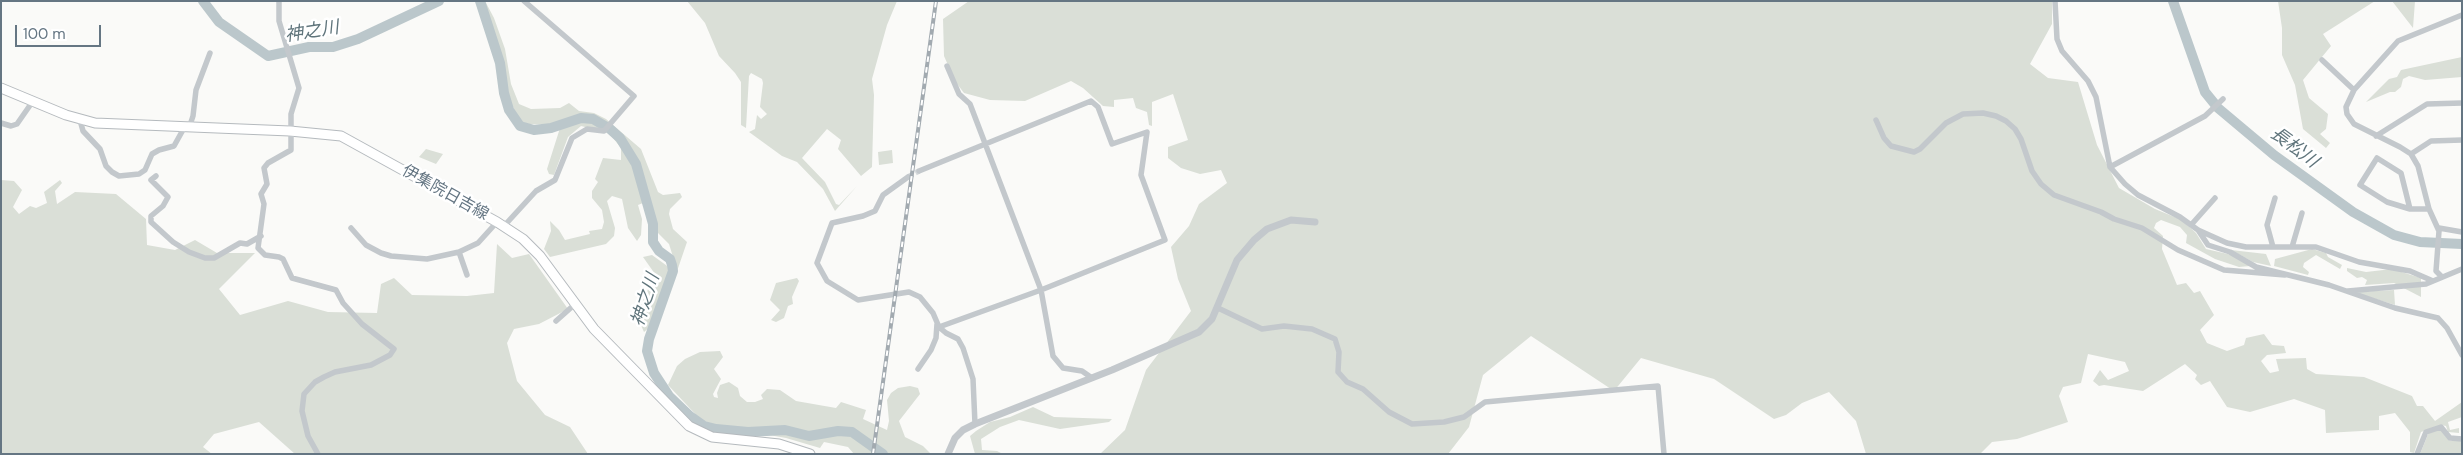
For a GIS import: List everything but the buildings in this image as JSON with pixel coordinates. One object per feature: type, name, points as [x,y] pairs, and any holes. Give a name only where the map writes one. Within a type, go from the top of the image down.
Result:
[{"type":"main road","name":"伊集院日吉線","points":[[1,88],[80,120],[112,126],[290,131],[341,136],[524,239],[540,256],[574,305],[628,366],[689,426],[712,437],[779,444],[810,454]]},
{"type":"street","points":[[278,1],[279,21],[294,66],[299,88],[290,114],[291,150],[268,163],[264,168],[268,184],[261,194],[264,204],[258,248],[265,255],[280,257],[292,278],[317,287],[332,287],[336,290],[343,303],[362,324],[394,349],[390,356],[372,365],[324,376],[304,394],[302,410],[308,436],[318,454]]},
{"type":"street","points":[[351,228],[366,245],[391,256],[427,259],[459,252],[484,238],[536,191],[555,180],[572,138],[587,129],[604,131],[634,96],[524,1]]},
{"type":"street","points":[[2055,1],[2057,39],[2062,51],[2088,81],[2096,97],[2110,166],[2124,184],[2138,195],[2180,217],[2198,230],[2237,245],[2316,247],[2358,262],[2410,271],[2433,281]]},
{"type":"street","points":[[2441,276],[2436,271],[2439,230],[2429,209],[2418,166],[2411,154],[2359,128],[2347,114],[2346,107],[2354,90],[2398,40],[2462,15]]},
{"type":"street","points":[[80,120],[83,131],[100,149],[106,166],[112,172],[119,176],[139,174],[145,170],[152,154],[174,146],[186,128],[193,116],[196,90],[210,54]]},
{"type":"street","points":[[2322,60],[2354,90]]},
{"type":"street","points":[[947,66],[959,94],[970,104],[1041,290],[1055,360],[1063,368],[1082,371],[1092,378]]},
{"type":"street","points":[[1,123],[11,126],[17,124],[33,101]]},
{"type":"street","points":[[919,171],[1091,101],[1098,107],[1112,144],[1147,132],[1141,175],[1165,240],[1041,290],[938,325]]},
{"type":"street","points":[[2110,166],[2207,115],[2222,101]]},
{"type":"street","points":[[2376,136],[2427,104],[2462,103]]},
{"type":"street","points":[[1876,120],[1884,138],[1891,146],[1914,152],[1920,149],[1946,122],[1963,114],[1983,113],[1996,116],[2006,121],[2015,129],[2021,139],[2032,171],[2041,184],[2054,195],[2142,228],[2178,250],[2224,270],[2284,275],[2329,285],[2395,308],[2438,318],[2447,328],[2462,355]]},
{"type":"street","points":[[2411,154],[2431,141],[2462,140]]},
{"type":"street","points":[[2410,209],[2401,173],[2377,158],[2360,185],[2386,202],[2410,209],[2429,209]]},
{"type":"street","points":[[156,176],[151,180],[168,197],[163,206],[151,216],[151,222],[173,242],[189,252],[205,258],[214,258],[240,243],[247,244],[261,236]]},
{"type":"street","points":[[908,177],[883,195],[875,211],[832,223],[818,262],[827,280],[851,298],[868,300],[881,295],[909,292],[920,297],[938,325],[946,333],[958,339],[968,361],[973,379],[975,424]]},
{"type":"street","points":[[2191,225],[2215,198]]},
{"type":"street","points":[[2273,247],[2267,225],[2276,198]]},
{"type":"street","points":[[2292,247],[2302,213]]},
{"type":"street","points":[[948,454],[959,434],[975,424],[1092,378],[1199,332],[1212,319],[1237,260],[1254,240],[1267,229],[1291,220],[1315,222]]},
{"type":"street","points":[[2198,230],[2208,245],[2230,252],[2256,267],[2273,270],[2284,275]]},
{"type":"street","points":[[2439,230],[2462,232]]},
{"type":"street","points":[[459,252],[467,275]]},
{"type":"street","points":[[2343,291],[2426,284],[2441,276],[2462,269]]},
{"type":"street","points":[[556,320],[574,305]]},
{"type":"street","points":[[1218,308],[1262,330],[1284,326],[1312,329],[1334,339],[1339,352],[1338,372],[1347,382],[1364,389],[1389,412],[1412,424],[1444,422],[1464,417],[1485,402],[1658,386],[1664,454]]},
{"type":"street","points":[[918,369],[931,350],[936,338],[938,325]]},
{"type":"street","points":[[2417,454],[2426,432],[2442,426],[2450,438],[2462,439]]},
{"type":"shaded area","points":[[483,1],[485,1],[494,18],[505,49],[511,84],[519,104],[531,109],[560,108],[569,103],[579,111],[594,113],[606,119],[641,149],[658,192],[663,195],[680,193],[682,197],[670,209],[669,214],[673,229],[687,242],[673,283],[661,300],[651,326],[644,332],[640,323],[640,307],[655,274],[643,257],[652,255],[670,268],[674,260],[669,244],[658,233],[643,203],[638,205],[642,219],[641,235],[637,241],[628,228],[622,199],[612,196],[607,201],[615,228],[614,236],[606,244],[550,257],[544,249],[551,231],[550,221],[565,240],[590,234],[589,231],[602,229],[604,222],[602,210],[592,198],[592,191],[598,182],[595,179],[603,158],[621,160],[621,148],[609,133],[581,126],[568,137],[554,175],[549,174],[547,169],[560,128],[551,125],[522,122],[516,114],[509,98],[499,51]]},
{"type":"shaded area","points":[[687,1],[897,1],[887,25],[872,79],[874,95],[872,167],[861,176],[838,149],[841,140],[827,129],[802,158],[825,182],[836,204],[839,205],[857,186],[835,211],[823,189],[797,162],[782,156],[749,132],[755,129],[757,115],[761,119],[767,114],[760,107],[762,79],[751,73],[749,76],[746,128],[741,125],[741,82],[719,56],[705,23]]},
{"type":"shaded area","points":[[969,1],[2052,1],[2052,24],[2030,64],[2048,78],[2078,82],[2097,145],[2119,188],[2155,209],[2182,220],[2196,233],[2206,249],[2232,255],[2250,266],[2239,267],[2215,259],[2186,243],[2187,235],[2180,227],[2161,220],[2156,223],[2154,228],[2163,236],[2162,249],[2177,285],[2186,283],[2194,293],[2200,291],[2214,315],[2200,330],[2207,343],[2227,351],[2244,345],[2246,338],[2264,334],[2272,345],[2284,346],[2286,353],[2267,355],[2261,361],[2270,373],[2279,371],[2276,359],[2306,358],[2307,369],[2316,374],[2364,377],[2412,396],[2417,406],[2423,406],[2435,421],[2462,402],[2462,417],[2448,422],[2450,430],[2459,428],[2459,433],[2448,432],[2446,426],[2441,425],[2421,432],[2414,453],[2410,452],[2410,432],[2395,413],[2379,416],[2379,430],[2326,433],[2325,410],[2294,399],[2250,412],[2227,407],[2210,381],[2201,385],[2195,379],[2197,375],[2185,364],[2143,391],[2104,385],[2099,386],[2093,381],[2100,370],[2108,380],[2129,371],[2125,362],[2088,354],[2081,383],[2063,387],[2059,396],[2068,422],[2017,439],[1992,442],[1980,454],[1866,454],[1856,421],[1829,392],[1802,403],[1786,415],[1774,419],[1714,379],[1641,358],[1614,391],[1531,336],[1483,375],[1469,427],[1448,454],[1100,454],[1125,430],[1146,370],[1191,311],[1178,279],[1171,247],[1189,226],[1199,204],[1227,183],[1221,170],[1200,174],[1181,168],[1168,158],[1168,147],[1188,140],[1173,94],[1152,102],[1152,126],[1149,125],[1147,112],[1136,108],[1133,98],[1114,100],[1114,107],[1103,106],[1083,88],[1071,81],[1025,101],[990,100],[964,93],[955,81],[944,56],[943,19]]},
{"type":"shaded area","points":[[2278,1],[2375,1],[2323,34],[2331,46],[2303,80],[2309,98],[2328,114],[2326,129],[2320,134],[2330,143],[2326,148],[2303,129],[2295,85],[2282,55],[2282,28]]},
{"type":"shaded area","points":[[2392,1],[2415,1],[2413,28]]},
{"type":"shaded area","points":[[2462,57],[2462,77],[2425,80],[2409,76],[2403,79],[2401,87],[2395,92],[2390,92],[2366,102],[2389,79],[2397,77],[2401,70]]},
{"type":"shaded area","points":[[426,149],[443,154],[436,164],[419,157]]},
{"type":"shaded area","points":[[892,150],[893,163],[879,165],[878,152]]},
{"type":"shaded area","points":[[1,180],[14,181],[22,190],[13,207],[19,214],[30,206],[36,208],[47,203],[44,192],[60,180],[62,183],[55,191],[57,204],[75,192],[116,194],[146,219],[147,245],[175,250],[195,240],[217,253],[255,253],[219,289],[240,315],[288,301],[328,312],[377,313],[381,284],[394,278],[412,295],[467,296],[494,293],[497,244],[512,258],[529,254],[568,309],[539,324],[514,329],[507,343],[517,381],[545,415],[570,427],[588,454],[295,454],[259,422],[214,434],[203,447],[212,454],[1,454]]},
{"type":"shaded area","points":[[2312,249],[2326,253],[2328,257],[2342,265],[2340,269],[2316,255],[2304,263],[2303,267],[2309,272],[2308,275],[2274,266],[2275,259]]},
{"type":"shaded area","points":[[2231,250],[2266,254],[2271,266],[2253,262]]},
{"type":"shaded area","points":[[2347,268],[2366,272],[2392,269],[2421,278],[2421,297],[2394,283],[2365,285],[2367,280],[2362,277],[2357,278],[2347,271]]},
{"type":"shaded area","points":[[797,278],[799,281],[792,297],[793,304],[788,306],[784,318],[776,322],[771,320],[780,310],[770,300],[776,283]]},
{"type":"shaded area","points":[[2394,290],[2395,305],[2354,292]]},
{"type":"shaded area","points":[[720,351],[723,357],[714,369],[721,379],[713,394],[714,397],[718,398],[717,393],[720,385],[729,382],[738,388],[740,396],[747,402],[763,399],[761,395],[767,389],[780,390],[796,401],[836,408],[841,402],[866,410],[863,419],[887,430],[889,421],[887,400],[891,393],[898,388],[910,386],[918,388],[920,394],[899,421],[905,437],[923,446],[931,454],[854,454],[848,447],[824,442],[820,448],[786,438],[713,425],[700,419],[668,385],[677,366],[685,359],[700,352]]},
{"type":"shaded area","points":[[1033,407],[1054,417],[1112,419],[1109,422],[1060,429],[1019,420],[1000,427],[981,439],[982,450],[997,451],[1003,454],[975,454],[970,436],[976,431],[990,422],[1010,417]]},
{"type":"shaded area","points":[[2441,428],[2450,441],[2462,441],[2462,454],[2420,454],[2429,432]]},
{"type":"waterway","name":"神之川","points":[[203,1],[219,22],[268,56],[309,47],[333,47],[358,39],[439,1]]},
{"type":"waterway","name":"神之川","points":[[480,1],[500,63],[504,93],[509,110],[520,126],[534,130],[551,128],[581,118],[593,119],[610,129],[620,138],[636,164],[653,224],[653,242],[659,251],[670,259],[673,271],[649,339],[647,351],[654,373],[669,396],[690,416],[704,426],[748,432],[785,430],[809,436],[838,431],[852,432],[883,454]]},
{"type":"waterway","name":"長松川","points":[[2173,1],[2205,92],[2218,108],[2274,155],[2353,212],[2394,235],[2420,242],[2462,244]]},
{"type":"tunnel","points":[[908,177],[919,171]]},
{"type":"railway","points":[[873,454],[936,1]]}]
